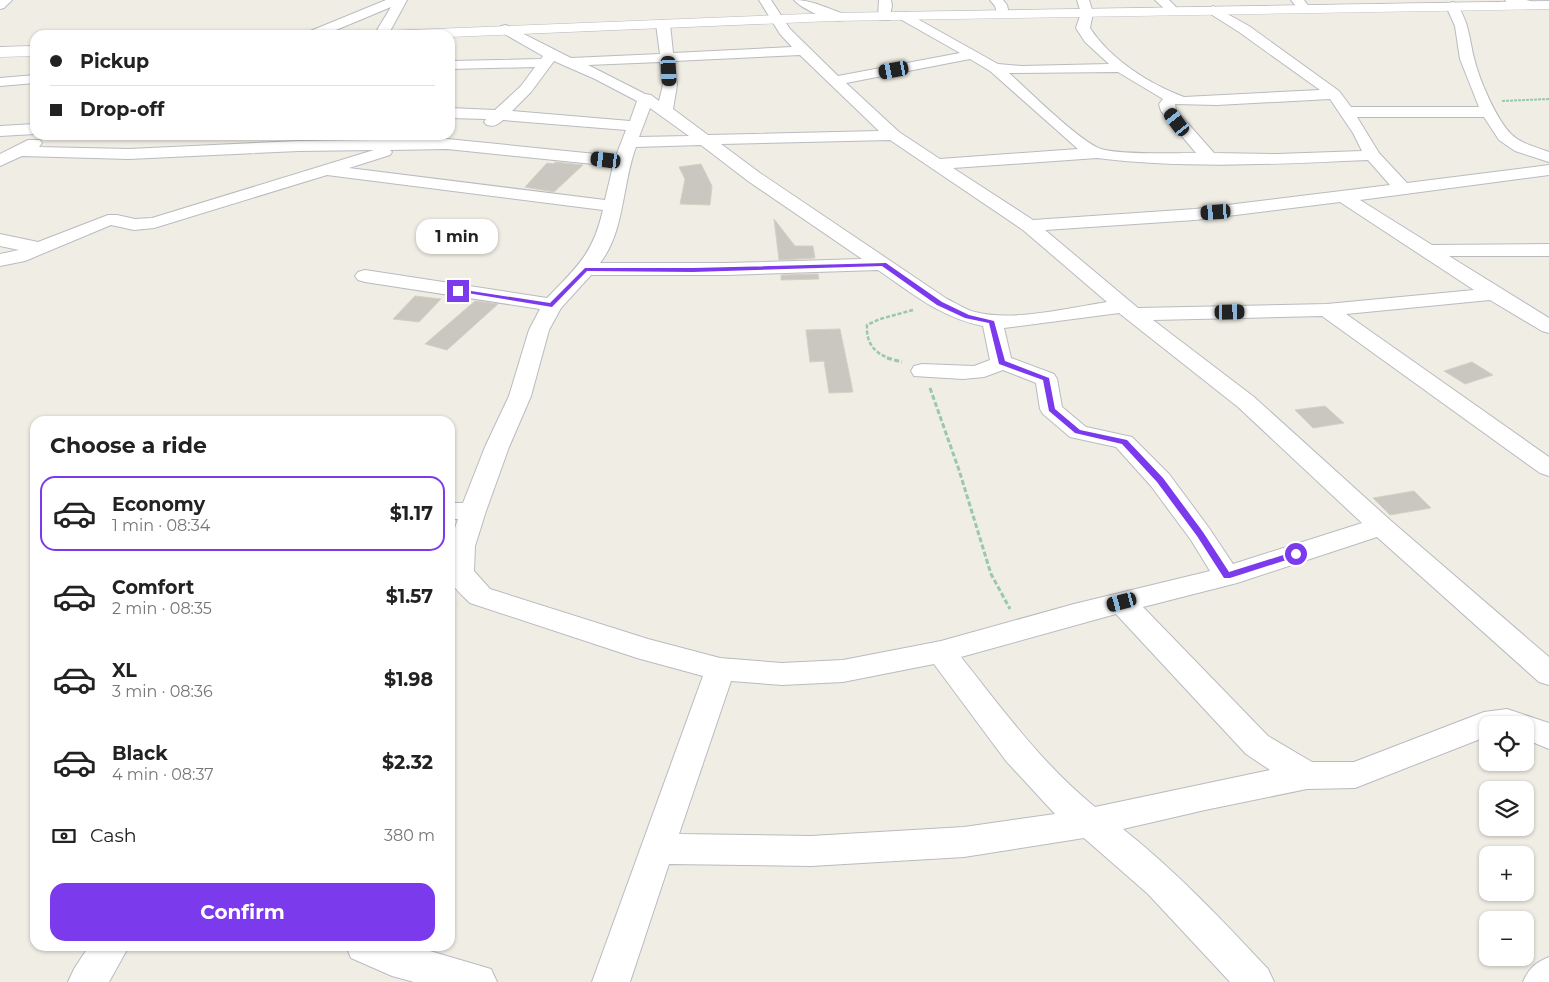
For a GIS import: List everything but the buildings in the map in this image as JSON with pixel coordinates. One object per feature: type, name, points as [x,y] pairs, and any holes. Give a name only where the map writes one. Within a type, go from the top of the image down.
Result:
[{"type":"street","points":[[0,5],[6,0]]},
{"type":"street","points":[[325,30],[397,0]]},
{"type":"street","points":[[385,30],[401,0]]},
{"type":"street","points":[[765,0],[777,20],[803,51],[893,135],[1029,226],[1128,310],[1246,402],[1381,526],[1549,674]]},
{"type":"street","points":[[800,0],[813,8],[839,17]]},
{"type":"street","points":[[884,16],[885,0]]},
{"type":"street","points":[[996,0],[1001,5],[1003,14]]},
{"type":"street","points":[[1161,0],[1174,11]]},
{"type":"street","points":[[1511,0],[1531,5]]},
{"type":"street","points":[[455,32],[839,17],[1003,14],[1085,6],[1174,11],[1300,4],[1549,5]]},
{"type":"street","points":[[1085,6],[1083,24],[1085,31],[1102,51],[1121,68],[1171,98],[1182,101],[1217,101],[1334,94]]},
{"type":"street","points":[[1452,6],[1462,26],[1467,58],[1486,107],[1505,136],[1512,143],[1549,157]]},
{"type":"street","points":[[1213,10],[1244,29],[1334,94],[1361,133],[1372,155],[1402,188]]},
{"type":"street","points":[[905,16],[996,68],[1061,127],[1084,146],[1097,153]]},
{"type":"street","points":[[663,24],[670,85],[629,144],[608,228],[598,253],[585,270],[552,305],[539,330],[520,396],[497,447],[462,511],[462,546],[455,579],[470,587],[480,596],[490,600],[647,650],[720,669],[782,674],[843,671],[941,652],[1023,628],[1227,576],[1381,526]]},
{"type":"street","points":[[506,29],[548,59]]},
{"type":"street","points":[[0,52],[30,51]]},
{"type":"street","points":[[455,64],[548,59],[568,62],[803,51]]},
{"type":"street","points":[[835,81],[972,55]]},
{"type":"street","points":[[466,145],[526,89],[548,59]]},
{"type":"street","points":[[568,62],[656,104],[754,177],[940,303],[967,316],[992,322],[1128,310],[1327,310],[1494,294]]},
{"type":"street","points":[[996,68],[1022,70],[1121,68]]},
{"type":"street","points":[[0,82],[30,79]]},
{"type":"street","points":[[0,98],[19,80]]},
{"type":"street","points":[[1171,98],[1167,104],[1169,111],[1210,159]]},
{"type":"street","points":[[1346,112],[1486,107]]},
{"type":"street","points":[[455,113],[500,115],[629,144]]},
{"type":"street","points":[[0,131],[30,129]]},
{"type":"street","points":[[20,151],[129,154],[299,146],[629,144],[893,135]]},
{"type":"street","points":[[0,161],[40,140]]},
{"type":"street","points":[[189,152],[200,140]]},
{"type":"street","points":[[0,266],[9,259],[108,220],[117,220],[134,225],[154,223],[327,171],[408,144]]},
{"type":"street","points":[[937,164],[1097,153],[1120,156],[1210,159],[1277,159],[1372,155]]},
{"type":"street","points":[[1029,226],[1216,212],[1549,170]]},
{"type":"street","points":[[327,171],[613,206]]},
{"type":"street","points":[[1344,197],[1426,251],[1549,327]]},
{"type":"street","points":[[0,240],[38,248]]},
{"type":"street","points":[[1426,251],[1549,250]]},
{"type":"street","points":[[585,270],[726,269],[884,264]]},
{"type":"street","points":[[365,276],[552,305]]},
{"type":"street","points":[[1327,310],[1549,468]]},
{"type":"street","points":[[992,322],[1001,362]]},
{"type":"street","points":[[922,371],[993,369],[1001,362]]},
{"type":"street","points":[[1001,362],[1046,379],[1051,409],[1078,432],[1124,442],[1160,480],[1200,534],[1227,576]]},
{"type":"street","points":[[1122,602],[1256,745],[1307,776]]},
{"type":"street","points":[[941,652],[1012,747],[1046,784],[1089,823],[1126,852],[1200,921],[1255,982]]},
{"type":"street","points":[[611,982],[720,669]]},
{"type":"street","points":[[657,849],[811,851],[964,842],[1089,823],[1205,796],[1307,776],[1355,775],[1479,726]]},
{"type":"street","points":[[1534,729],[1549,736]]},
{"type":"street","points":[[88,982],[108,951]]},
{"type":"street","points":[[376,951],[392,958],[478,982]]},
{"type":"street","points":[[1542,982],[1549,975]]},
{"type":"path","points":[[1486,107],[1549,99]]},
{"type":"path","points":[[940,303],[887,317],[868,325],[866,333],[872,349],[882,357],[908,364],[922,371],[926,378],[959,470],[991,574],[1001,595],[1023,628]]},
{"type":"route","points":[[458,291],[552,305],[585,270],[693,270],[884,264],[940,303],[967,316],[992,322],[1001,362],[1046,379],[1051,409],[1078,432],[1124,442],[1160,480],[1200,534],[1227,576],[1296,554]]}]
